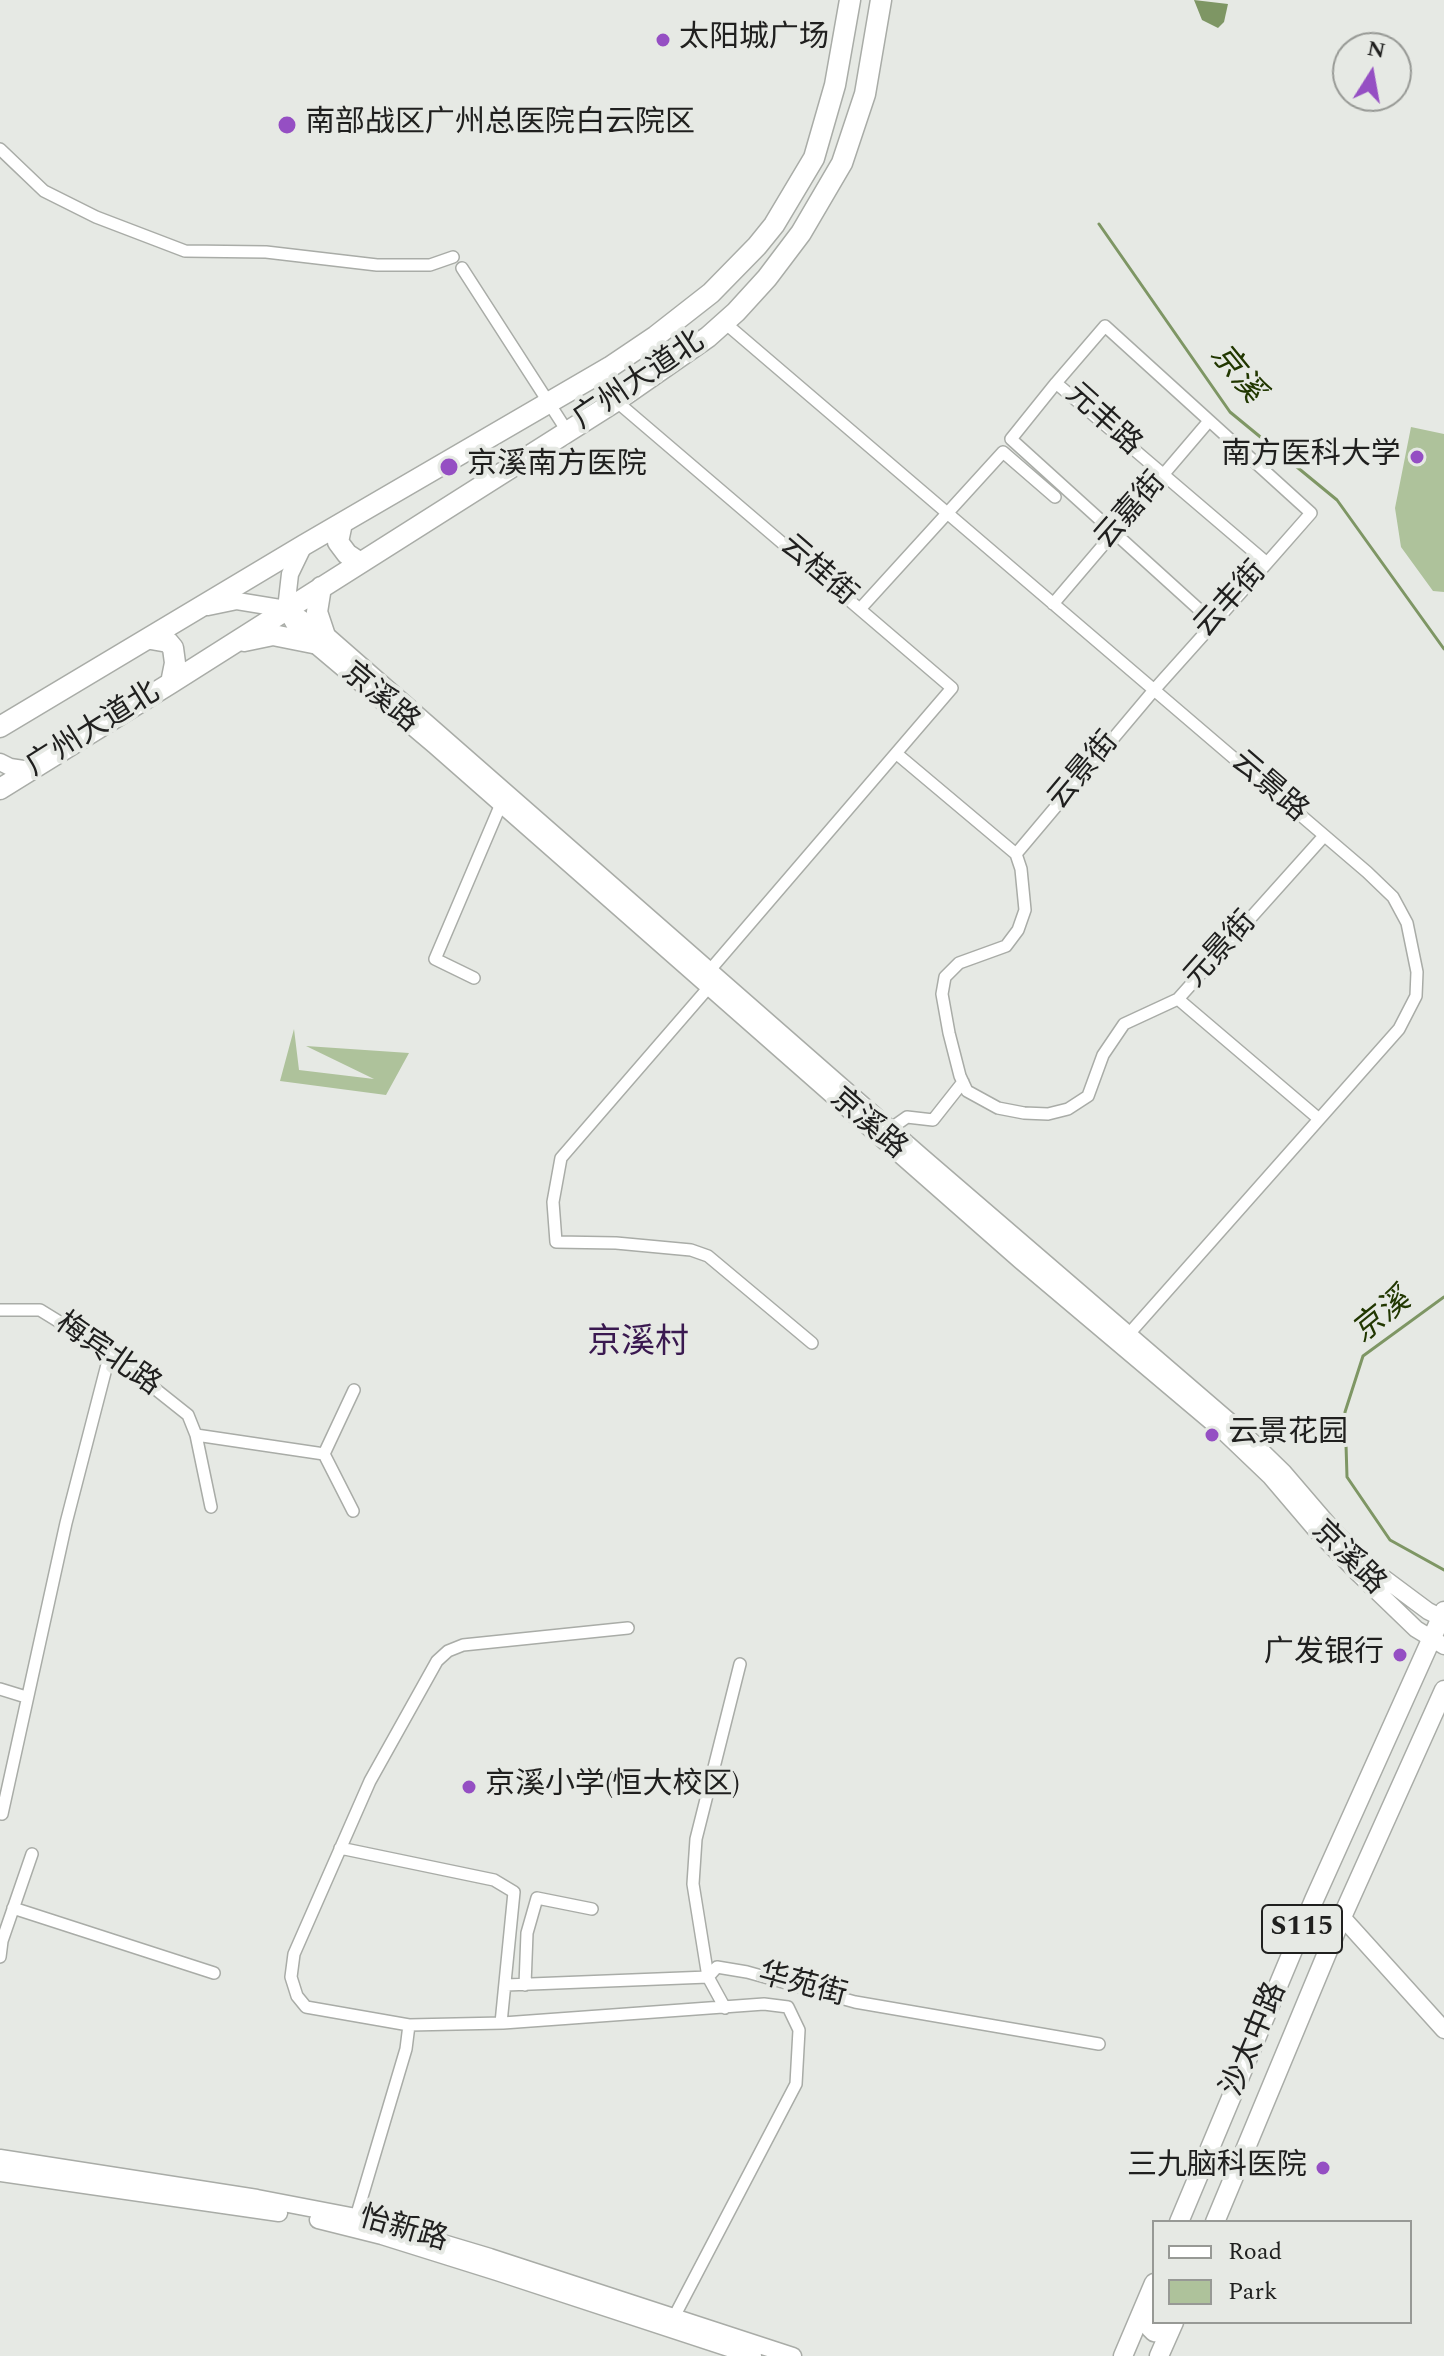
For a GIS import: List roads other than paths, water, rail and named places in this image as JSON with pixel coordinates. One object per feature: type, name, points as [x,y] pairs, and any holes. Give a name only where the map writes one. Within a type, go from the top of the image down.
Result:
[{"type":"highway","name":"广州大道北","points":[[0,727],[622,359],[678,320],[726,279],[774,225],[814,158],[842,52],[850,0]]},
{"type":"highway","name":"广州大道北","points":[[0,789],[616,401],[725,323],[776,267],[816,210],[842,163],[865,94],[881,0]]},
{"type":"highway","points":[[342,523],[338,542],[347,554],[359,562]]},
{"type":"highway","points":[[225,647],[273,635],[319,638],[317,612],[321,587]]},
{"type":"highway","points":[[151,639],[168,642],[173,648],[175,663],[171,683]]},
{"type":"main road","points":[[286,609],[290,574],[304,545]]},
{"type":"main road","name":"京溪路","points":[[193,612],[237,601],[286,609],[710,978],[1021,1261],[1226,1434],[1271,1477],[1338,1554],[1416,1629],[1438,1643]]},
{"type":"main road","name":"京溪路","points":[[319,638],[501,804],[890,1129],[1263,1452],[1354,1552],[1402,1593],[1443,1616]]},
{"type":"main road","points":[[0,762],[30,770]]},
{"type":"main road","name":"S115","points":[[1438,1643],[1443,1616]]},
{"type":"main road","name":"沙太中路","points":[[1180,2220],[1314,1900],[1438,1643]]},
{"type":"main road","name":"沙太中路","points":[[1216,2220],[1342,1917],[1444,1690]]},
{"type":"main road","points":[[1342,1917],[1444,2030]]},
{"type":"main road","name":"怡新路","points":[[0,2156],[356,2217],[793,2356]]},
{"type":"main road","name":"怡新路","points":[[0,2173],[230,2205],[340,2225],[497,2272],[753,2356]]},
{"type":"main road","points":[[1123,2356],[1152,2288]]},
{"type":"main road","points":[[1152,2320],[1150,2328],[1154,2332],[1170,2324]]},
{"type":"main road","points":[[1159,2356],[1173,2324]]},
{"type":"street","points":[[0,149],[44,191],[96,217],[185,251],[266,252],[377,265],[430,265],[453,257]]},
{"type":"street","points":[[462,268],[567,431]]},
{"type":"street","name":"云景路","points":[[725,323],[1324,836],[1393,897],[1407,923],[1417,972],[1416,996],[1399,1029],[1128,1335]]},
{"type":"street","name":"元丰路","points":[[1267,563],[1056,383],[1105,326],[1311,513]]},
{"type":"street","points":[[1056,383],[1011,439],[1214,623]]},
{"type":"street","name":"云桂街","points":[[616,401],[952,688],[561,1158],[553,1202],[556,1242],[616,1243],[691,1250],[708,1256],[812,1343]]},
{"type":"street","name":"云嘉街","points":[[1053,604],[1209,421]]},
{"type":"street","points":[[860,609],[1003,452],[1055,497]]},
{"type":"street","name":"云丰街","points":[[1154,690],[1311,513]]},
{"type":"street","name":"云景街","points":[[1016,854],[1154,690]]},
{"type":"street","points":[[897,754],[1016,854],[1021,869],[1025,910],[1018,930],[1006,946],[959,963],[945,977],[942,994],[949,1033],[967,1091],[998,1108],[1036,1113],[1068,1109],[1088,1096],[1103,1055],[1124,1024],[1178,999]]},
{"type":"street","points":[[474,978],[435,959],[501,804]]},
{"type":"street","name":"元景街","points":[[1319,1119],[1178,999],[1324,836]]},
{"type":"street","points":[[890,1129],[907,1117],[933,1120],[963,1082]]},
{"type":"street","name":"梅宾北路","points":[[0,1310],[40,1310],[110,1353],[188,1415],[196,1435]]},
{"type":"street","points":[[0,1813],[66,1523],[110,1353]]},
{"type":"street","points":[[324,1454],[354,1390]]},
{"type":"street","points":[[211,1507],[196,1435],[324,1454]]},
{"type":"street","points":[[324,1454],[353,1511]]},
{"type":"street","points":[[628,1628],[463,1645],[448,1651],[437,1661],[383,1754],[294,1954],[291,1977],[297,1996],[306,2007],[409,2025],[501,2023],[764,2004],[788,2007],[799,2030],[799,2075],[791,2096],[674,2317]]},
{"type":"street","points":[[725,2008],[708,1977],[693,1884],[696,1839],[740,1664]]},
{"type":"street","points":[[0,1689],[26,1697]]},
{"type":"street","points":[[340,1848],[494,1880],[514,1892],[501,2023]]},
{"type":"street","points":[[0,1957],[1,1942],[32,1854]]},
{"type":"street","points":[[525,1985],[527,1933],[537,1898],[592,1909]]},
{"type":"street","points":[[13,1908],[214,1973]]},
{"type":"street","name":"华苑街","points":[[506,1985],[708,1977],[717,1967],[747,1972],[855,2002],[1099,2044]]},
{"type":"street","points":[[356,2217],[406,2049],[409,2025]]},
{"type":"waterway","name":"京溪","points":[[1099,224],[1230,412],[1337,500],[1444,649]]},
{"type":"waterway","name":"京溪","points":[[1444,1297],[1363,1356],[1345,1412],[1347,1477],[1390,1540],[1444,1570]]},
{"type":"place","name":"太阳城广场","points":[[663,40]]},
{"type":"place","name":"南部战区广州总医院白云院区","points":[[287,125]]},
{"type":"place","name":"南方医科大学","points":[[1417,457]]},
{"type":"place","name":"京溪南方医院","points":[[449,467]]},
{"type":"place","name":"云景花园","points":[[1212,1435]]},
{"type":"place","name":"广发银行","points":[[1400,1655]]},
{"type":"place","name":"京溪小学(恒大校区)","points":[[469,1787]]},
{"type":"place","name":"三九脑科医院","points":[[1323,2168]]},
{"type":"district","name":"京溪村","points":[[638,1345]]}]
